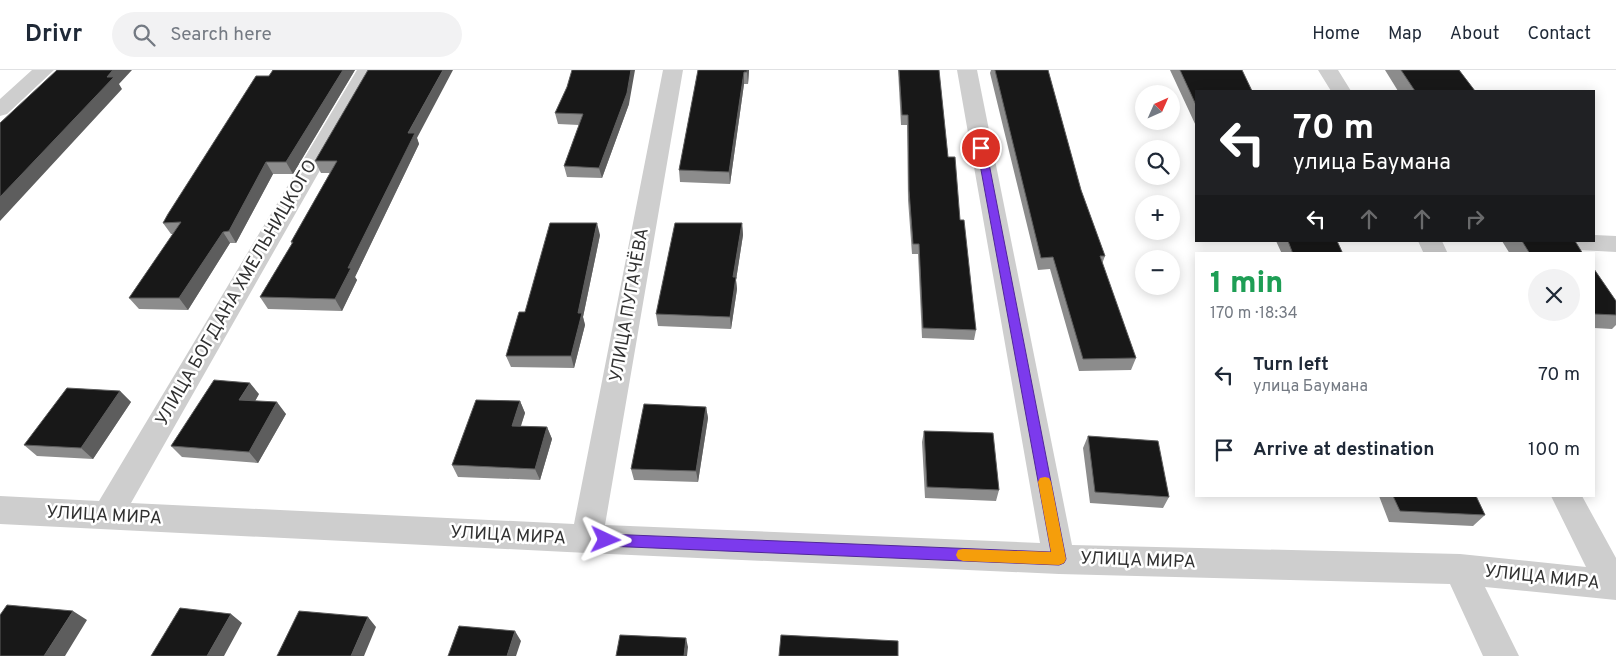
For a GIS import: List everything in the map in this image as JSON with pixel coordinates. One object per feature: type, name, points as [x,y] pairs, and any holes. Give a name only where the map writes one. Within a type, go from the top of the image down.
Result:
[{"type":"street","points":[[0,110],[44,70]]},
{"type":"street","name":"УЛИЦА БОГДАНА ХМЕЛЬНИЦКОГО","points":[[107,516],[368,70]]},
{"type":"street","name":"УЛИЦА ПУГАЧЁВА","points":[[587,540],[673,70]]},
{"type":"street","points":[[967,70],[1059,559]]},
{"type":"street","points":[[1328,70],[1339,90]]},
{"type":"street","points":[[1579,242],[1616,244]]},
{"type":"street","points":[[1567,497],[1615,585]]},
{"type":"street","name":"УЛИЦА МИРА","points":[[0,510],[587,540],[1059,559],[1460,569],[1615,585]]},
{"type":"street","points":[[1460,569],[1502,656]]},
{"type":"building","points":[[57,70],[113,70],[107,77],[114,77],[0,197],[0,123]]},
{"type":"building","points":[[273,70],[343,70],[286,162],[266,162],[229,231],[223,232],[179,298],[129,298],[181,222],[163,223],[168,214],[256,76],[269,76]]},
{"type":"building","points":[[368,70],[443,70],[408,133],[415,133],[348,268],[351,268],[335,299],[260,297],[293,242],[291,242],[337,161],[315,161]]},
{"type":"building","points":[[572,70],[631,70],[627,93],[599,168],[564,166],[583,114],[555,113],[567,87]]},
{"type":"building","points":[[698,70],[747,70],[747,72],[744,72],[729,172],[679,170]]},
{"type":"building","points":[[899,70],[939,70],[948,157],[955,157],[960,220],[964,220],[976,330],[923,328],[919,244],[913,244],[909,190],[908,115],[902,115]]},
{"type":"building","points":[[995,70],[1048,70],[1081,190],[1105,256],[1100,256],[1136,358],[1083,359],[1053,257],[1041,258]]},
{"type":"building","points":[[1180,70],[1242,70],[1252,90],[1195,90],[1195,103]]},
{"type":"building","points":[[1401,70],[1459,70],[1474,90],[1414,90]]},
{"type":"building","points":[[550,223],[597,223],[578,313],[582,313],[571,356],[506,356],[519,312],[525,312]]},
{"type":"building","points":[[675,223],[742,223],[733,277],[736,277],[730,317],[656,314]]},
{"type":"building","points":[[1288,242],[1337,242],[1342,252],[1292,252]]},
{"type":"building","points":[[1523,242],[1576,242],[1582,252],[1529,252]]},
{"type":"building","points":[[1595,270],[1616,301],[1616,315],[1595,314]]},
{"type":"building","points":[[214,380],[250,383],[239,400],[277,402],[249,452],[171,446]]},
{"type":"building","points":[[67,388],[120,391],[81,448],[24,445]]},
{"type":"building","points":[[476,400],[520,401],[512,426],[547,427],[535,469],[452,465]]},
{"type":"building","points":[[644,404],[706,407],[696,471],[631,469]]},
{"type":"building","points":[[924,431],[993,433],[999,490],[927,487]]},
{"type":"building","points":[[1088,436],[1158,441],[1169,497],[1095,492]]},
{"type":"building","points":[[1393,497],[1476,497],[1485,515],[1400,511]]},
{"type":"building","points":[[7,605],[73,611],[44,656],[0,656],[0,615]]},
{"type":"building","points":[[180,608],[231,614],[207,656],[151,656]]},
{"type":"building","points":[[299,611],[368,617],[351,656],[277,656]]},
{"type":"building","points":[[459,626],[515,631],[507,656],[448,656]]},
{"type":"building","points":[[620,635],[686,638],[684,656],[616,656]]},
{"type":"building","points":[[781,635],[898,641],[898,656],[779,656]]},
{"type":"slow traffic","points":[[963,555],[1059,559],[1045,482]]},
{"type":"route","points":[[606,540],[1059,559],[981,148]]}]
